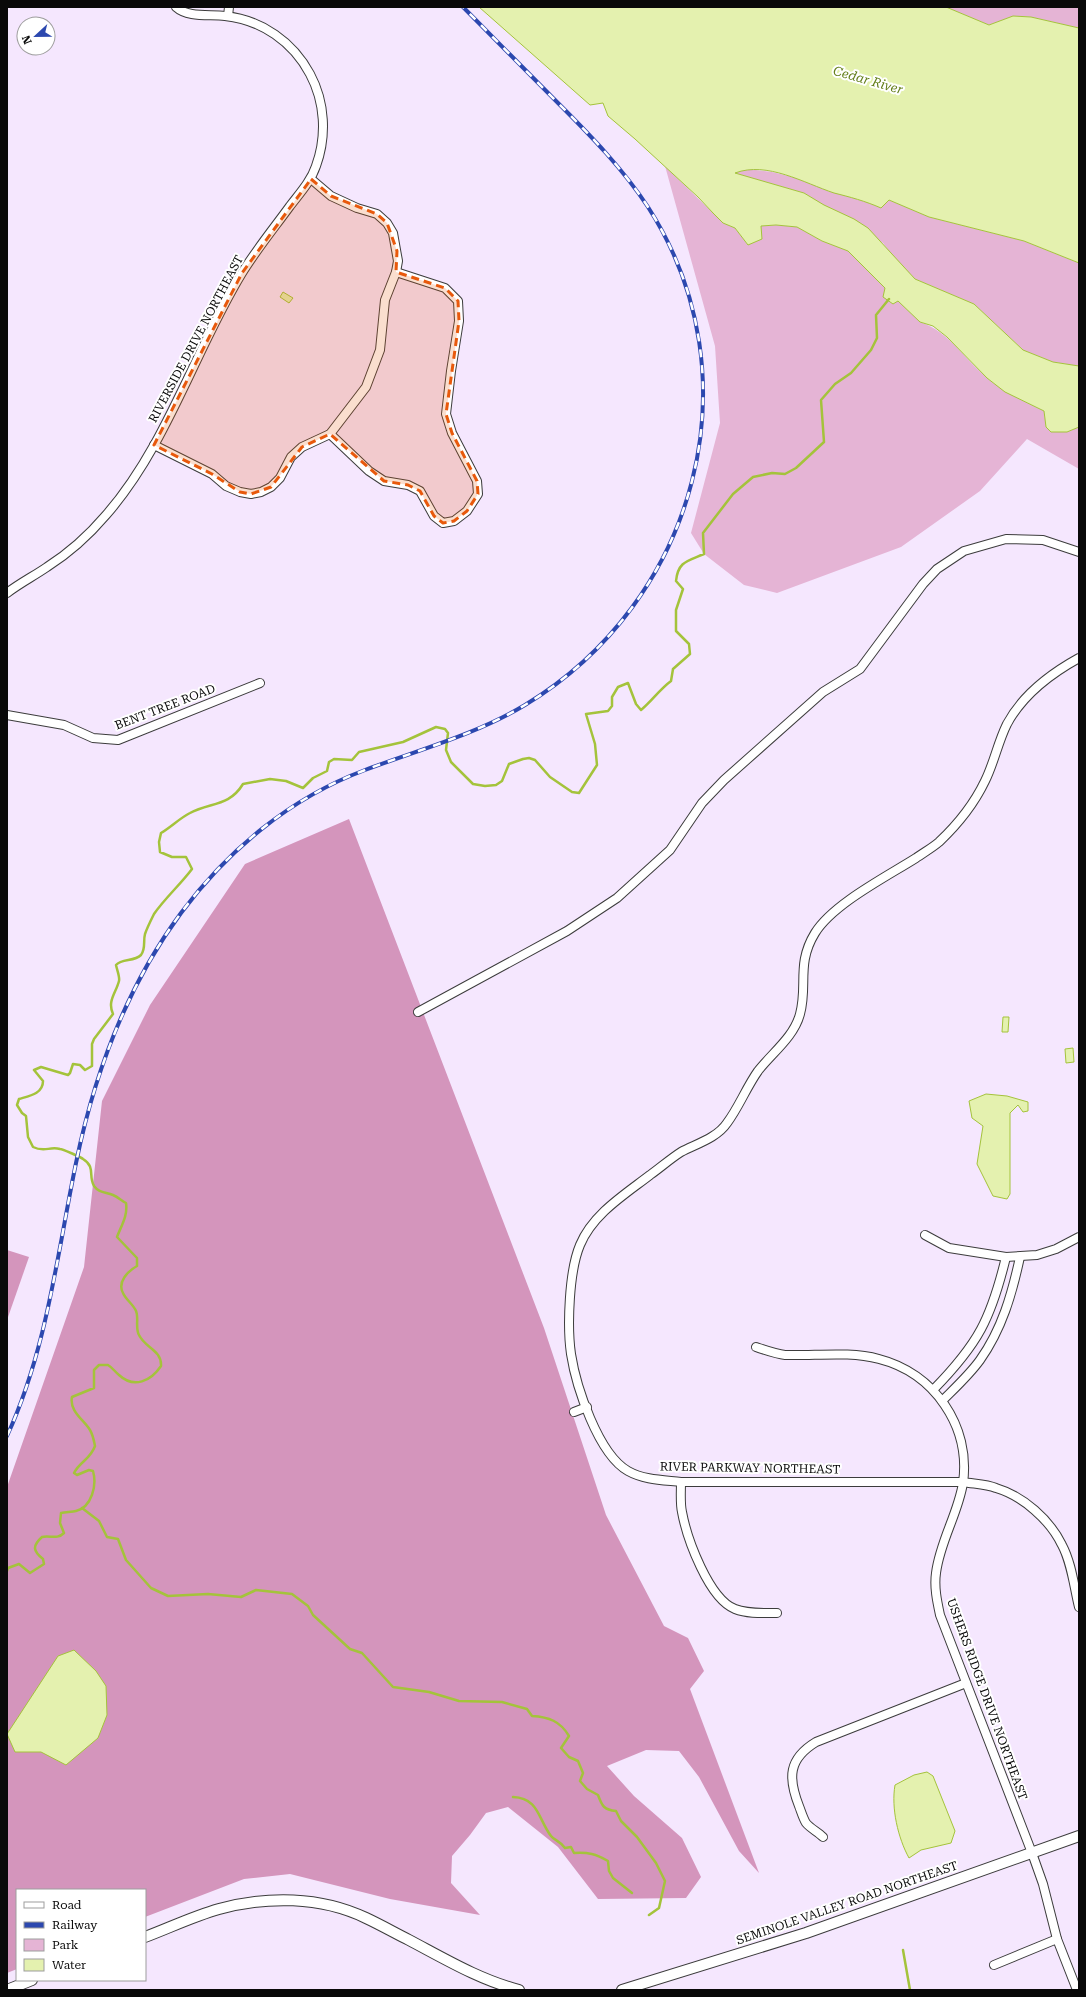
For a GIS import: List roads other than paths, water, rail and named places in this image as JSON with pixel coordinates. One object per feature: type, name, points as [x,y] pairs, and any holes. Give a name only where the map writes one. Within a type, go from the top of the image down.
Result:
[{"type":"street","name":"RIVERSIDE DRIVE NORTHEAST","points":[[7,593],[48,567],[79,543],[107,514],[133,479],[154,445],[242,273],[311,179],[320,154],[323,118],[318,93],[300,58],[286,42],[270,31],[254,23],[228,16],[193,14],[180,11],[176,7]]},
{"type":"street","points":[[228,7],[228,16]]},
{"type":"street","points":[[154,445],[212,474],[226,486],[240,492],[251,494],[271,487],[280,478],[292,457],[302,447],[330,434],[366,387],[380,350],[385,300],[396,272],[397,251],[393,233],[387,223],[377,214],[357,208],[331,196],[311,179]]},
{"type":"street","points":[[330,434],[369,471],[384,481],[408,485],[420,491],[434,516],[443,523],[454,521],[467,511],[478,494],[477,481],[452,433],[446,414],[450,371],[460,321],[458,301],[445,288],[396,272]]},
{"type":"street","points":[[418,1012],[567,931],[617,898],[670,850],[702,803],[724,780],[823,692],[860,669],[923,584],[938,569],[964,551],[1006,539],[1043,540],[1079,552]]},
{"type":"street","name":"RIVER PARKWAY NORTHEAST","points":[[1079,658],[1054,672],[1028,695],[1007,724],[982,788],[963,817],[937,844],[842,904],[826,918],[815,932],[807,948],[802,968],[800,1013],[792,1031],[758,1071],[724,1127],[710,1138],[677,1154],[605,1209],[592,1225],[580,1243],[573,1267],[570,1308],[571,1352],[577,1382],[599,1438],[610,1456],[626,1470],[646,1478],[681,1482],[963,1482],[996,1488],[1021,1499],[1041,1516],[1062,1544],[1070,1566],[1079,1607]]},
{"type":"street","name":"BENT TREE ROAD","points":[[7,715],[64,725],[93,738],[118,740],[260,683]]},
{"type":"street","points":[[925,1235],[949,1248],[1020,1258],[1037,1255],[1056,1249],[1079,1237]]},
{"type":"street","points":[[934,1389],[969,1350],[981,1331],[992,1307],[1006,1257]]},
{"type":"street","points":[[943,1400],[980,1360],[993,1338],[1005,1313],[1014,1288],[1020,1258]]},
{"type":"street","name":"USHERS RIDGE DRIVE NORTHEAST","points":[[756,1347],[784,1354],[856,1356],[879,1359],[916,1374],[934,1389],[943,1400],[953,1417],[960,1434],[964,1457],[963,1482],[958,1502],[940,1554],[936,1574],[936,1594],[940,1615],[1032,1853],[1043,1884],[1057,1939],[1077,1990]]},
{"type":"street","points":[[574,1412],[587,1407]]},
{"type":"street","points":[[681,1482],[682,1511],[685,1526],[709,1585],[721,1600],[734,1608],[749,1613],[777,1613]]},
{"type":"street","points":[[823,1836],[806,1823],[792,1789],[791,1774],[796,1760],[804,1749],[816,1742],[966,1683]]},
{"type":"street","name":"SEMINOLE VALLEY ROAD NORTHEAST","points":[[622,1990],[806,1933],[1079,1836]]},
{"type":"street","points":[[146,1937],[218,1909],[246,1903],[279,1899],[329,1905],[366,1917],[473,1974],[519,1990]]},
{"type":"street","points":[[994,1965],[1057,1939]]},
{"type":"street","points":[[7,1990],[30,1981]]},
{"type":"water","name":"Cedar River","points":[[479,7],[946,7],[989,25],[1013,16],[1031,17],[1079,28],[1079,263],[1024,241],[929,217],[889,200],[881,208],[772,171],[747,170],[735,173],[804,193],[824,205],[854,219],[868,228],[915,279],[974,304],[1023,350],[1053,362],[1079,366],[1079,427],[1067,432],[1051,432],[1046,427],[1044,411],[1005,392],[987,378],[947,337],[933,326],[920,322],[898,301],[893,304],[883,297],[885,288],[848,251],[822,241],[797,227],[776,225],[761,226],[762,239],[748,245],[735,228],[723,223],[698,197],[608,116],[603,103],[590,105]]},
{"type":"water","points":[[283,292],[293,298],[289,303],[280,297]]},
{"type":"water","points":[[1003,1017],[1009,1017],[1008,1032],[1002,1032]]},
{"type":"water","points":[[1073,1048],[1074,1062],[1066,1063],[1065,1049]]},
{"type":"water","points":[[986,1094],[1007,1096],[1028,1102],[1028,1111],[1023,1112],[1018,1105],[1010,1113],[1010,1194],[1007,1199],[993,1196],[977,1164],[983,1126],[972,1118],[969,1101]]},
{"type":"water","points":[[74,1650],[96,1671],[106,1686],[107,1715],[98,1738],[66,1765],[41,1752],[15,1752],[7,1734],[58,1656]]},
{"type":"water","points":[[927,1772],[933,1776],[955,1831],[951,1843],[921,1850],[909,1858],[896,1823],[894,1803],[895,1785],[914,1775]]},
{"type":"waterway","points":[[7,1571],[8,1568],[19,1564],[30,1573],[44,1564],[43,1559],[36,1551],[35,1546],[37,1543],[42,1537],[56,1537],[64,1533],[60,1523],[61,1513],[81,1509],[86,1505],[92,1495],[94,1489],[93,1471],[89,1470],[77,1475],[74,1473],[93,1451],[95,1446],[90,1430],[73,1407],[72,1397],[94,1388],[94,1370],[99,1365],[108,1365],[130,1382],[147,1379],[152,1376],[161,1366],[159,1356],[139,1335],[137,1329],[136,1311],[124,1295],[121,1285],[124,1277],[137,1266],[137,1258],[117,1237],[125,1217],[126,1203],[115,1196],[100,1191],[94,1186],[92,1182],[91,1168],[82,1158],[56,1148],[37,1149],[33,1147],[28,1137],[26,1116],[17,1105],[19,1099],[35,1094],[41,1089],[43,1081],[34,1070],[41,1067],[68,1075],[73,1064],[80,1065],[85,1070],[92,1066],[92,1044],[94,1039],[113,1014],[111,1009],[111,1001],[119,979],[116,965],[121,961],[135,959],[143,953],[145,934],[154,914],[192,869],[186,857],[172,857],[160,852],[159,842],[161,833],[190,813],[232,797],[243,784],[270,779],[286,781],[303,788],[313,778],[327,771],[329,762],[334,759],[352,760],[359,752],[403,742],[436,727],[445,729],[448,733],[446,750],[451,762],[473,784],[485,786],[496,785],[502,781],[509,764],[529,758],[535,760],[550,777],[572,792],[579,793],[597,765],[595,744],[586,714],[608,711],[612,706],[612,697],[618,687],[628,683],[636,704],[641,710],[671,681],[673,669],[690,654],[689,644],[676,631],[676,610],[683,589],[676,581],[679,569],[689,560],[704,554],[703,533],[733,494],[753,477],[772,473],[785,474],[796,468],[824,442],[821,400],[835,384],[851,373],[871,350],[877,338],[876,315],[889,299]]},
{"type":"waterway","points":[[82,1508],[99,1521],[107,1537],[118,1539],[126,1560],[151,1588],[168,1596],[208,1594],[241,1597],[256,1590],[292,1594],[308,1606],[313,1615],[350,1649],[362,1653],[393,1687],[429,1692],[459,1701],[502,1702],[527,1709],[532,1716],[544,1717],[558,1723],[569,1736],[561,1748],[569,1757],[578,1761],[583,1773],[580,1781],[587,1789],[598,1795],[604,1807],[609,1810],[616,1811],[621,1821],[637,1837],[656,1863],[665,1881],[659,1908],[649,1915]]},
{"type":"waterway","points":[[513,1797],[522,1798],[533,1805],[551,1836],[565,1848],[571,1847],[574,1853],[592,1854],[608,1861],[609,1871],[613,1878],[632,1893]]},
{"type":"waterway","points":[[903,1950],[910,1990]]},
{"type":"railway","points":[[7,1436],[21,1403],[41,1336],[83,1130],[92,1097],[115,1032],[129,1001],[144,970],[181,913],[199,890],[240,847],[262,828],[311,795],[365,770],[446,741],[506,716],[525,705],[584,661],[632,608],[668,547],[692,482],[703,413],[699,342],[681,273],[648,207],[628,179],[583,128],[463,7]]}]
